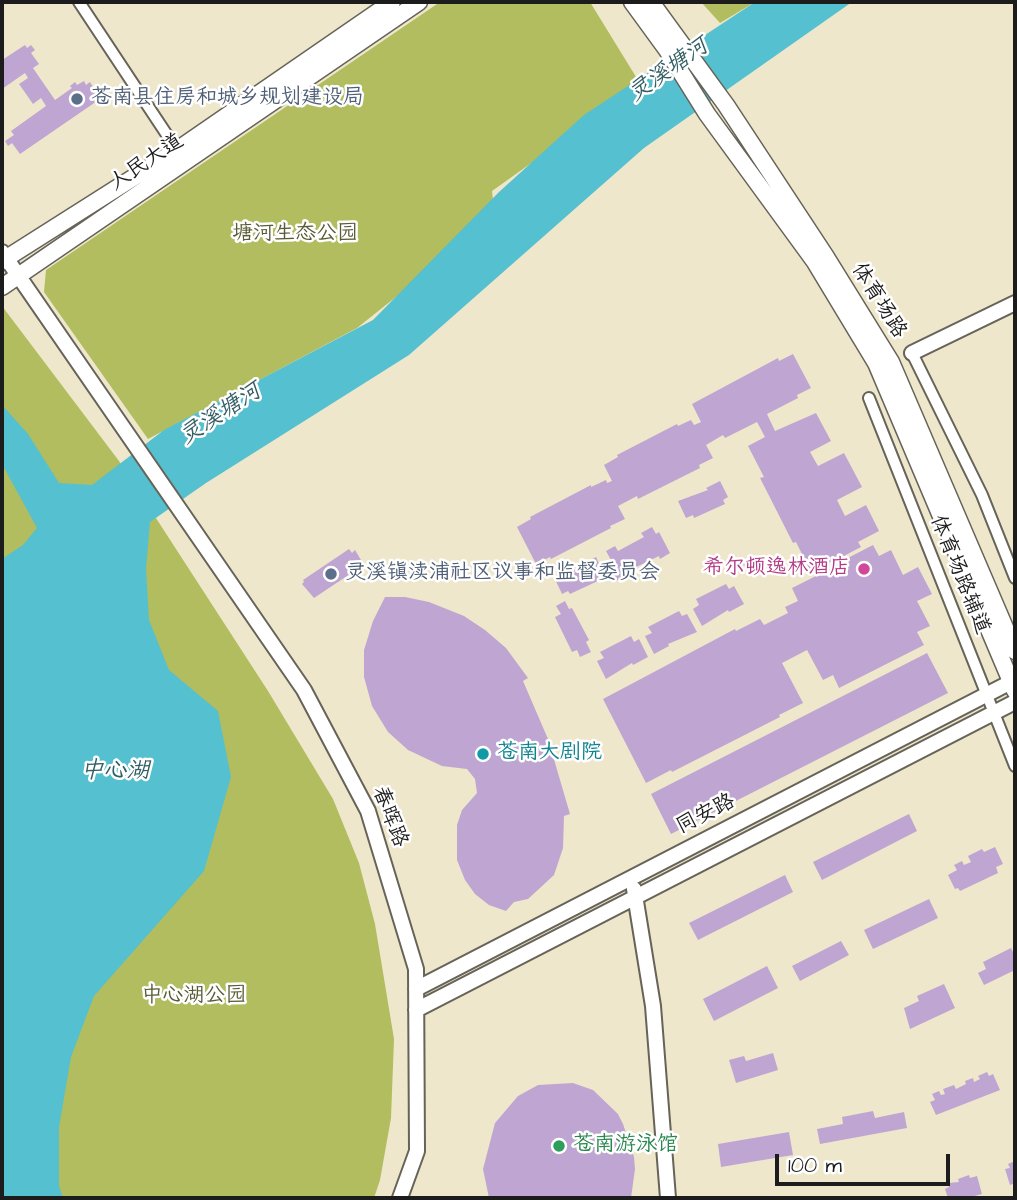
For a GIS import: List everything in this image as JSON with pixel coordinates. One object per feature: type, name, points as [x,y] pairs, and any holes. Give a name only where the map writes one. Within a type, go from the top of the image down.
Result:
[{"type":"main road","name":"人民大道","points":[[2,287],[8,262],[392,2]]},
{"type":"main road","name":"人民大道","points":[[8,262],[419,2]]},
{"type":"main road","points":[[632,2],[673,46]]},
{"type":"main road","name":"体育场路","points":[[651,2],[707,114],[815,262],[876,363],[1014,684]]},
{"type":"main road","name":"体育场路","points":[[673,46],[726,105],[891,362],[1015,651]]},
{"type":"street","points":[[79,2],[177,150]]},
{"type":"street","name":"春晖路","points":[[8,262],[304,690],[368,811],[415,970],[417,1151],[400,1198]]},
{"type":"street","points":[[1015,303],[912,352],[982,495],[1015,578]]},
{"type":"street","name":"体育场路辅道","points":[[869,398],[1015,766]]},
{"type":"street","name":"同安路","points":[[416,989],[986,694],[1014,684]]},
{"type":"street","name":"同安路","points":[[416,1010],[1015,702]]},
{"type":"street","points":[[630,878],[636,896],[653,1006],[668,1198]]},
{"type":"green space","name":"塘河生态公园","points":[[440,2],[590,2],[641,85],[492,191],[495,218],[357,328],[148,439],[44,292],[46,270]]},
{"type":"green space","points":[[701,2],[755,2],[720,23]]},
{"type":"green space","name":"中心湖公园","points":[[2,306],[119,461],[268,691],[333,799],[359,863],[375,924],[394,1039],[391,1118],[380,1180],[374,1198],[2,1198]]},
{"type":"water","points":[[755,2],[852,2],[644,148],[409,355],[206,483],[150,522],[146,569],[149,620],[169,670],[218,711],[231,777],[204,871],[94,996],[71,1057],[59,1127],[59,1186],[63,1198],[2,1198],[2,559],[23,545],[37,528],[2,464],[2,405],[28,434],[59,483],[92,485],[164,430],[373,320],[499,192],[584,115]]},
{"type":"building","name":"苍南县住房和城乡规划建设局","points":[[25,45],[27,48],[31,45],[35,50],[31,53],[39,64],[33,68],[55,100],[72,88],[70,86],[75,82],[77,85],[84,81],[86,85],[90,82],[93,87],[91,89],[100,99],[20,154],[12,143],[8,146],[5,141],[14,135],[11,131],[46,106],[41,98],[33,104],[19,84],[28,78],[25,73],[2,89],[2,60]]},
{"type":"building","name":"希尔顿逸林酒店","points":[[793,354],[811,388],[767,414],[775,431],[816,413],[831,441],[810,452],[818,466],[844,453],[862,487],[837,500],[845,516],[866,505],[879,531],[858,542],[861,547],[840,558],[842,561],[873,545],[879,556],[891,550],[903,575],[918,567],[932,594],[917,601],[930,626],[917,632],[924,645],[839,688],[833,675],[823,680],[807,650],[782,663],[803,703],[646,783],[603,699],[735,629],[736,631],[760,619],[764,625],[788,613],[785,607],[798,601],[792,588],[834,567],[831,562],[811,572],[796,542],[793,543],[760,478],[764,477],[748,446],[765,437],[757,422],[725,438],[723,435],[706,445],[713,458],[699,465],[700,468],[618,506],[625,519],[551,559],[550,557],[536,564],[517,527],[531,519],[530,517],[591,485],[606,480],[607,483],[612,481],[604,465],[618,457],[617,455],[677,424],[678,426],[691,420],[694,425],[701,422],[692,404],[778,358],[779,361]]},
{"type":"building","name":"希尔顿逸林酒店","points":[[720,481],[728,497],[723,500],[725,504],[694,518],[693,515],[686,518],[678,501],[708,490],[706,488]]},
{"type":"building","name":"希尔顿逸林酒店","points":[[652,527],[656,534],[659,532],[670,553],[626,572],[627,575],[616,581],[606,562],[611,560],[606,551],[615,546],[618,551],[644,537],[641,533]]},
{"type":"building","name":"灵溪镇渎浦社区议事和监督委员会","points":[[349,549],[352,553],[355,550],[361,560],[356,563],[359,568],[314,598],[302,584],[303,580]]},
{"type":"building","points":[[596,557],[604,574],[598,576],[600,580],[570,594],[568,591],[562,594],[554,577],[566,571],[567,574]]},
{"type":"building","name":"希尔顿逸林酒店","points":[[754,559],[760,570],[749,575],[743,564]]},
{"type":"building","name":"希尔顿逸林酒店","points":[[726,584],[729,589],[734,586],[744,604],[729,612],[728,610],[702,626],[693,609],[699,605],[696,599]]},
{"type":"building","name":"苍南大剧院","points":[[385,597],[405,597],[429,602],[464,616],[506,648],[528,678],[523,681],[548,739],[570,814],[564,816],[563,848],[554,875],[528,899],[514,902],[506,911],[489,905],[475,894],[465,880],[457,860],[457,825],[462,810],[477,793],[475,779],[467,769],[442,766],[408,750],[388,732],[372,706],[364,677],[364,650],[373,621]]},
{"type":"building","points":[[565,601],[569,609],[572,608],[589,640],[586,642],[591,652],[580,657],[577,650],[572,652],[555,617],[561,614],[556,606]]},
{"type":"building","name":"希尔顿逸林酒店","points":[[679,611],[682,616],[687,614],[697,632],[668,644],[669,646],[654,654],[645,636],[652,633],[648,627]]},
{"type":"building","points":[[631,636],[634,642],[639,639],[648,657],[633,665],[632,663],[606,679],[597,661],[604,658],[600,652]]},
{"type":"building","points":[[927,653],[948,693],[671,834],[651,794]]},
{"type":"building","points":[[909,814],[917,831],[822,880],[813,862]]},
{"type":"building","points":[[995,847],[1003,864],[996,867],[998,873],[960,891],[955,889],[948,875],[957,870],[954,865],[962,861],[964,865],[971,862],[968,856],[982,849],[984,852]]},
{"type":"building","points":[[785,875],[793,892],[698,940],[689,923]]},
{"type":"building","points":[[929,899],[938,918],[873,949],[864,930]]},
{"type":"building","points":[[841,941],[849,955],[800,981],[792,966]]},
{"type":"building","points":[[1011,948],[1013,952],[1015,950],[1015,970],[984,985],[978,973],[986,969],[983,962]]},
{"type":"building","points":[[767,966],[778,988],[714,1021],[703,999]]},
{"type":"building","points":[[944,984],[955,1008],[910,1029],[904,1008],[919,1001],[917,996]]},
{"type":"building","points":[[773,1053],[778,1070],[736,1083],[729,1060],[744,1056],[746,1061]]},
{"type":"building","points":[[987,1072],[989,1076],[993,1074],[1000,1090],[936,1115],[930,1102],[935,1100],[932,1094],[939,1091],[941,1095],[945,1094],[943,1089],[954,1085],[956,1089],[966,1084],[965,1081],[973,1078],[974,1082],[980,1079],[978,1076]]},
{"type":"building","name":"苍南游泳馆","points":[[573,1083],[593,1090],[618,1114],[634,1157],[631,1198],[489,1198],[483,1169],[495,1123],[518,1096],[538,1085]]},
{"type":"building","points":[[873,1111],[875,1118],[904,1112],[907,1128],[820,1144],[817,1129],[843,1124],[842,1117]]},
{"type":"building","points":[[789,1132],[793,1155],[721,1167],[718,1144]]},
{"type":"building","points":[[1015,1161],[1015,1183],[1010,1185],[1005,1169],[1010,1168],[1008,1164]]},
{"type":"building","points":[[969,1175],[970,1178],[977,1176],[982,1194],[967,1198],[948,1198],[945,1189],[949,1187],[948,1183],[959,1182],[958,1179]]},
{"type":"place","name":"苍南县住房和城乡规划建设局","points":[[77,99]]},
{"type":"place","name":"希尔顿逸林酒店","points":[[864,569]]},
{"type":"place","name":"灵溪镇渎浦社区议事和监督委员会","points":[[331,574]]},
{"type":"place","name":"苍南大剧院","points":[[483,754]]},
{"type":"place","name":"苍南游泳馆","points":[[559,1146]]},
{"type":"water label","name":"灵溪塘河","points":[[669,71]]},
{"type":"water label","name":"灵溪塘河","points":[[221,415]]},
{"type":"water label","name":"中心湖","points":[[115,772]]}]
